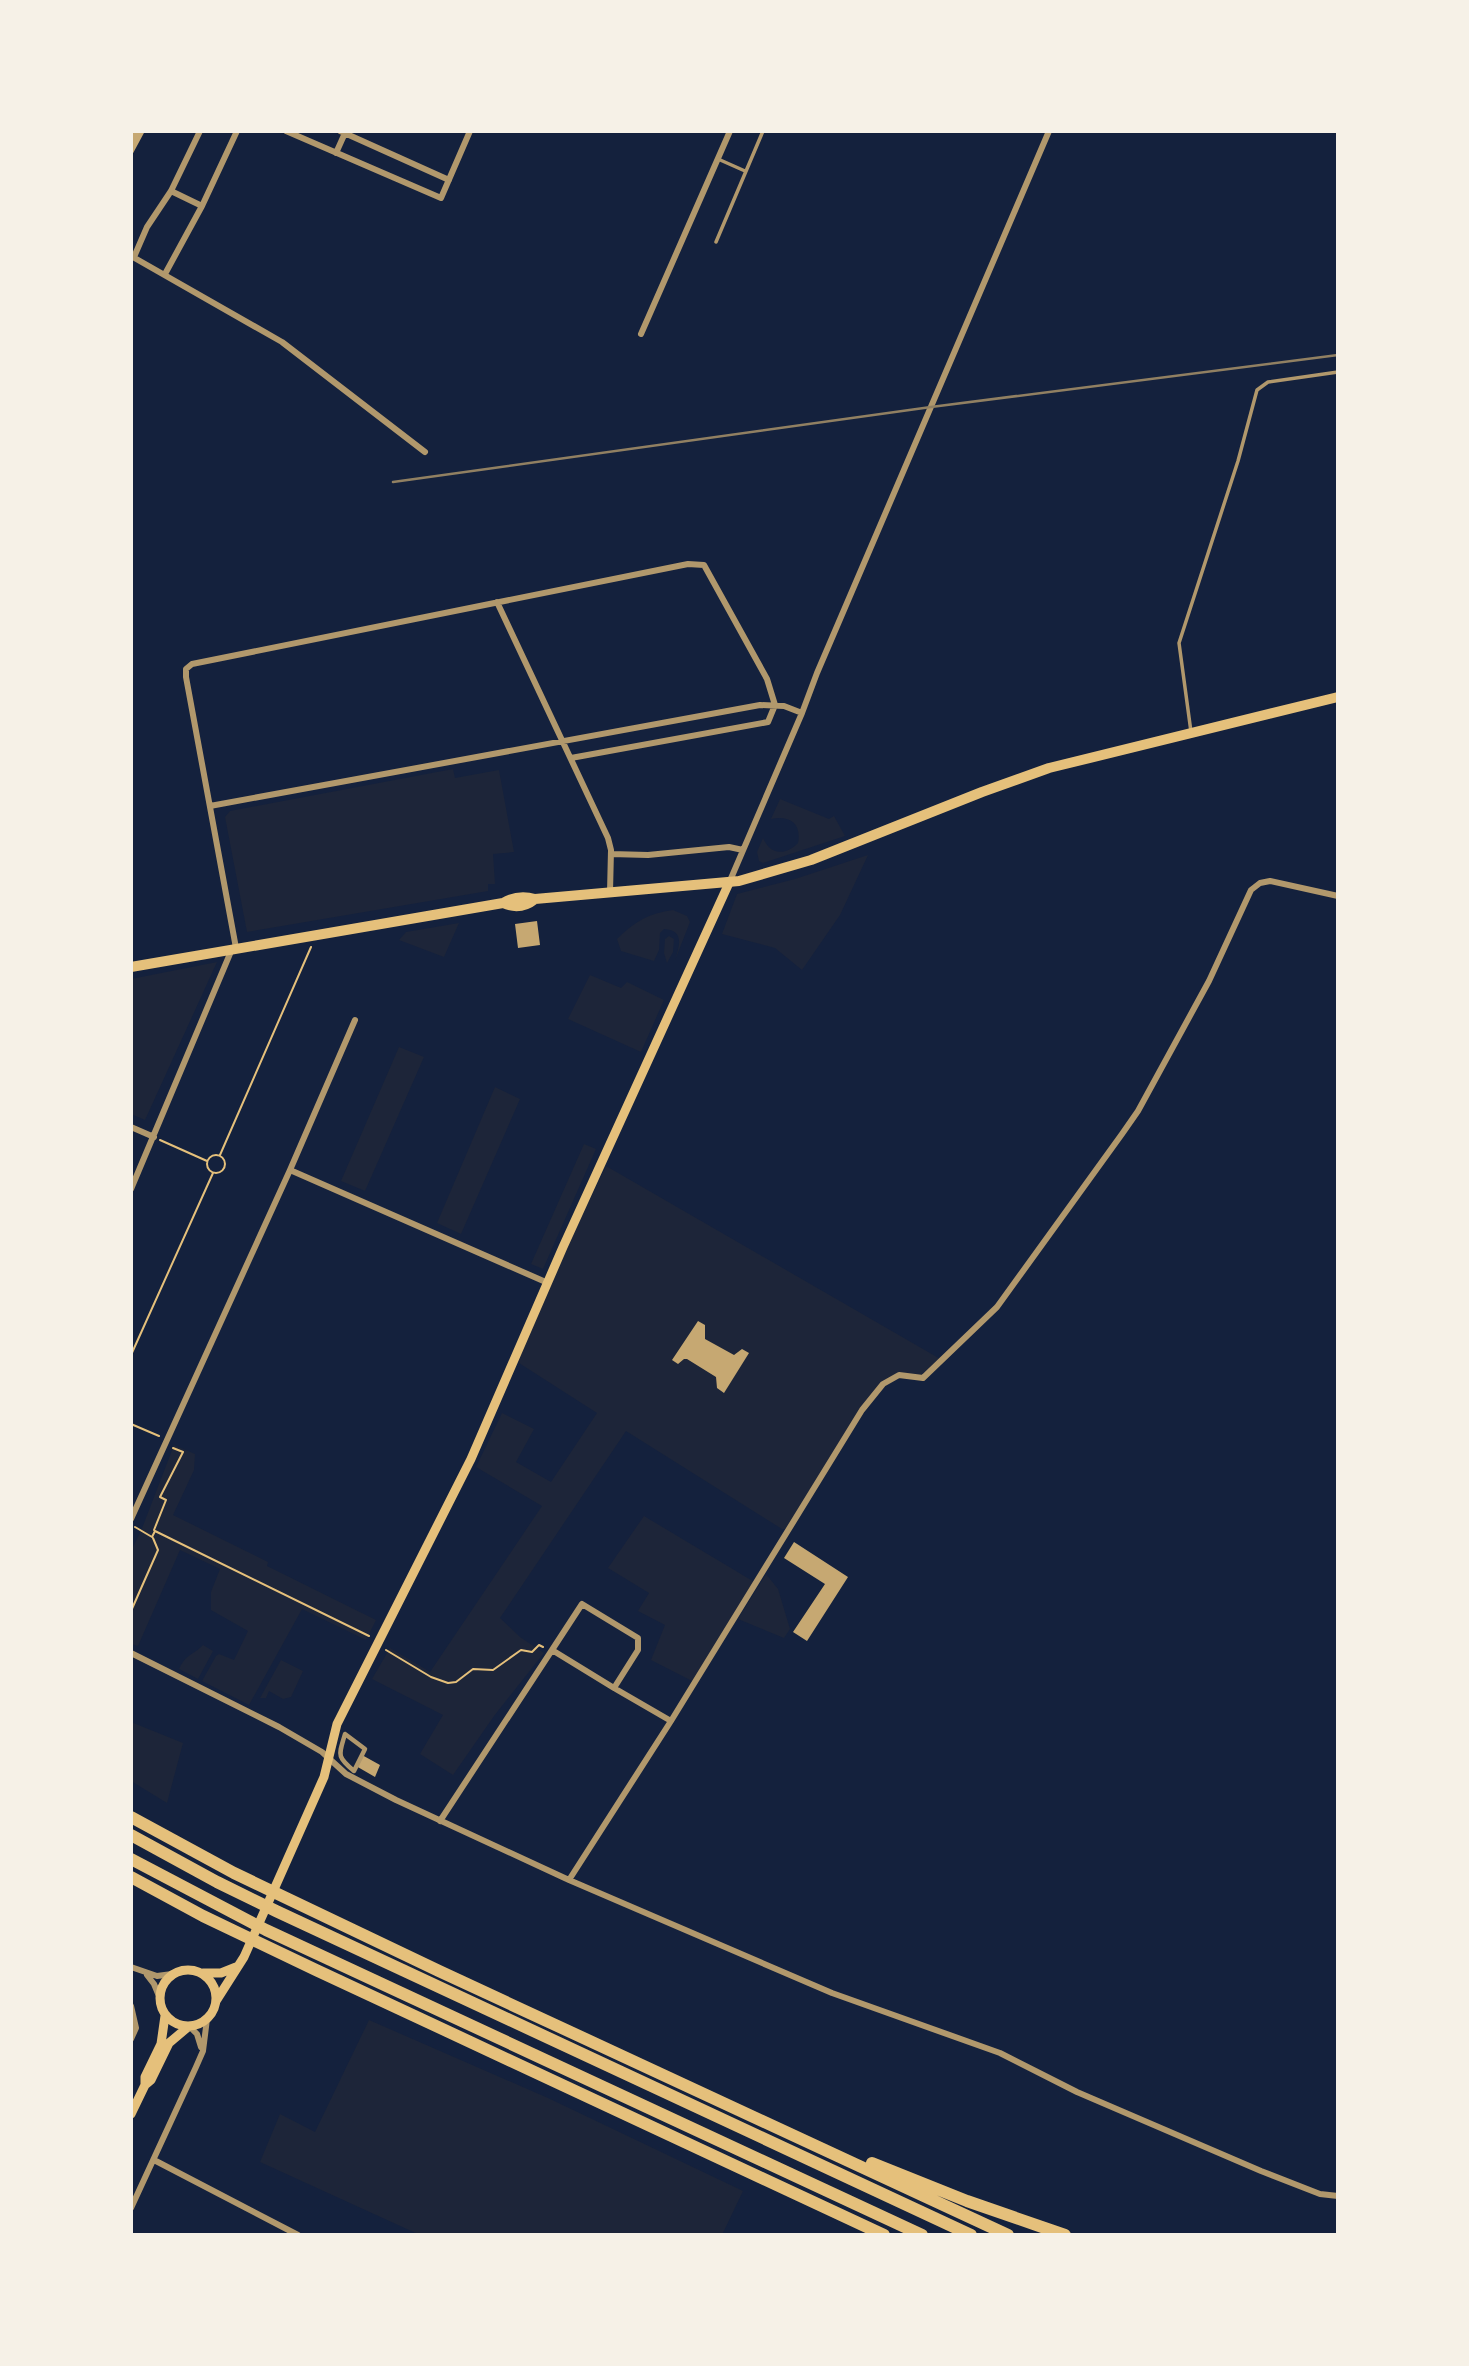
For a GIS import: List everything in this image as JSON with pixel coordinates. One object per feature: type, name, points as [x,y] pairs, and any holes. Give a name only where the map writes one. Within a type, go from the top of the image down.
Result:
[{"type":"highway","points":[[131,1817],[199,1855],[439,1971],[1008,2235]]},
{"type":"highway","points":[[131,1835],[301,1923],[971,2235]]},
{"type":"highway","points":[[131,1860],[291,1942],[922,2235]]},
{"type":"highway","points":[[131,1878],[286,1956],[884,2235]]},
{"type":"highway","points":[[822,2148],[851,2154],[967,2201],[1065,2235]]},
{"type":"highway","points":[[850,2219],[867,2235]]},
{"type":"main road","points":[[131,967],[503,903],[519,898],[535,900],[729,883],[811,860],[1049,768],[1338,697]]},
{"type":"main road","points":[[131,2114],[169,2043],[189,2027],[207,2019],[244,1956],[324,1777],[337,1724],[471,1459],[729,883]]},
{"type":"main road","points":[[189,2027],[175,2024],[165,2016],[159,2004],[164,1982],[172,1974],[183,1970],[221,1973],[237,1966]]},
{"type":"main road","points":[[201,1972],[212,1984],[216,2001]]},
{"type":"main road","points":[[145,2085],[145,2077],[163,2037],[165,2016]]},
{"type":"street","points":[[200,131],[171,191],[147,227],[133,256],[282,342],[425,452]]},
{"type":"street","points":[[165,274],[202,206],[237,131]]},
{"type":"street","points":[[286,131],[441,198],[470,131]]},
{"type":"street","points":[[641,334],[730,131]]},
{"type":"street","points":[[729,883],[1049,131]]},
{"type":"street","points":[[336,153],[342,132],[449,180]]},
{"type":"street","points":[[171,191],[202,206]]},
{"type":"street","points":[[131,1189],[234,949],[186,669],[198,662],[688,564],[704,565],[767,679],[775,705],[768,722],[570,758]]},
{"type":"street","points":[[497,602],[608,838],[611,854],[610,892]]},
{"type":"street","points":[[210,806],[760,705],[775,705],[802,713]]},
{"type":"street","points":[[611,854],[648,855],[729,847],[743,850]]},
{"type":"street","points":[[569,1880],[671,1721],[862,1410],[883,1384],[899,1375],[923,1378],[997,1307],[1138,1111],[1209,981],[1251,890],[1260,883],[1270,881],[1338,896]]},
{"type":"street","points":[[131,1519],[290,1170],[355,1020]]},
{"type":"street","points":[[131,1127],[154,1137]]},
{"type":"street","points":[[290,1170],[548,1283]]},
{"type":"street","points":[[440,1821],[582,1604],[638,1639],[638,1650],[614,1688]]},
{"type":"street","points":[[552,1650],[671,1721]]},
{"type":"street","points":[[131,1653],[279,1727],[329,1757],[346,1774],[569,1880],[832,1993],[999,2053],[1077,2092],[1261,2171],[1320,2194],[1338,2196]]},
{"type":"street","points":[[345,1734],[365,1749],[354,1771],[339,1756],[345,1734]]},
{"type":"street","points":[[131,1967],[157,1976],[172,1974]]},
{"type":"street","points":[[143,1972],[152,1980],[159,1996]]},
{"type":"street","points":[[131,2006],[133,2035]]},
{"type":"street","points":[[131,2208],[201,2056],[207,2019]]},
{"type":"street","points":[[189,2027],[200,2040],[201,2056]]},
{"type":"street","points":[[153,2161],[298,2235]]},
{"type":"lane","points":[[716,242],[763,131]]},
{"type":"lane","points":[[718,159],[746,171]]},
{"type":"lane","points":[[1191,733],[1179,643],[1238,461],[1257,390],[1268,382],[1338,372]]},
{"type":"path","points":[[220,1156],[311,947]]},
{"type":"path","points":[[154,1137],[207,1161]]},
{"type":"path","points":[[213,1155],[220,1156],[225,1162],[224,1168],[214,1172],[207,1167],[207,1161],[213,1155]]},
{"type":"path","points":[[131,1355],[214,1172]]},
{"type":"path","points":[[131,1424],[183,1452],[160,1497],[166,1500],[153,1528],[155,1531],[152,1537]]},
{"type":"path","points":[[131,1525],[152,1537],[158,1550],[131,1611]]},
{"type":"path","points":[[155,1531],[369,1636]]},
{"type":"path","points":[[385,1650],[431,1677],[447,1683],[456,1682],[473,1669],[494,1670],[521,1650],[532,1651],[539,1645],[552,1650]]},
{"type":"shaded area","points":[[453,769],[455,778],[499,770],[514,852],[493,854],[495,884],[488,884],[488,891],[247,932],[225,817],[230,811]]},
{"type":"shaded area","points":[[780,799],[829,819],[834,816],[845,836],[763,863],[759,861],[757,852],[763,838],[770,848],[779,852],[798,843],[798,830],[793,822],[783,818],[771,819]]},
{"type":"shaded area","points":[[868,855],[840,915],[802,970],[775,948],[722,934],[737,894],[795,879]]},
{"type":"shaded area","points":[[673,910],[687,916],[690,922],[675,960],[678,935],[664,929],[660,933],[659,950],[654,961],[621,951],[617,939],[630,928],[649,916]]},
{"type":"shaded area","points":[[459,923],[444,957],[399,940],[406,932]]},
{"type":"shaded area","points":[[669,936],[674,939],[673,952],[667,963],[664,953],[665,939]]},
{"type":"shaded area","points":[[217,962],[145,1120],[131,1114],[131,979]]},
{"type":"shaded area","points":[[590,975],[621,988],[627,982],[664,1000],[641,1052],[568,1019]]},
{"type":"shaded area","points":[[399,1047],[424,1057],[365,1191],[341,1181]]},
{"type":"shaded area","points":[[495,1087],[520,1099],[461,1234],[437,1223]]},
{"type":"shaded area","points":[[584,1144],[596,1149],[543,1269],[531,1264]]},
{"type":"shaded area","points":[[606,1166],[942,1360],[923,1378],[896,1377],[870,1401],[825,1471],[792,1530],[782,1529],[626,1431],[500,1618],[520,1637],[544,1653],[494,1716],[453,1775],[420,1754],[443,1715],[372,1679],[390,1648],[430,1672],[542,1506],[476,1467],[502,1413],[534,1429],[516,1462],[551,1482],[597,1413],[519,1363],[520,1345]]},
{"type":"shaded area","points":[[174,1445],[195,1454],[194,1470],[173,1515],[268,1562],[267,1566],[376,1620],[366,1640],[302,1609],[249,1705],[202,1681],[219,1654],[234,1660],[248,1631],[211,1610],[211,1592],[220,1569],[180,1550],[138,1646],[131,1644],[131,1551]]},
{"type":"shaded area","points":[[644,1516],[756,1583],[694,1682],[651,1660],[665,1625],[638,1611],[649,1593],[608,1568]]},
{"type":"shaded area","points":[[766,1574],[778,1589],[790,1629],[784,1638],[738,1619]]},
{"type":"shaded area","points":[[203,1645],[213,1651],[198,1679],[179,1669],[187,1657]]},
{"type":"shaded area","points":[[281,1660],[303,1671],[291,1697],[283,1699],[269,1691],[266,1698],[260,1698]]},
{"type":"shaded area","points":[[131,1722],[183,1743],[167,1803],[131,1781]]},
{"type":"shaded area","points":[[369,2020],[548,2098],[743,2191],[722,2235],[420,2235],[260,2162],[280,2114],[315,2132]]},
{"type":"building","points":[[131,131],[145,131],[131,157]]},
{"type":"building","points":[[537,921],[540,945],[518,948],[515,924]]},
{"type":"building","points":[[698,1321],[705,1325],[705,1339],[734,1355],[742,1349],[749,1353],[724,1393],[717,1388],[716,1377],[687,1359],[678,1364],[672,1360]]},
{"type":"building","points":[[794,1542],[848,1577],[807,1641],[793,1632],[825,1584],[784,1558]]},
{"type":"building","points":[[362,1755],[380,1765],[375,1777],[356,1766]]},
{"type":"railway","points":[[393,482],[931,407],[1338,355]]}]
